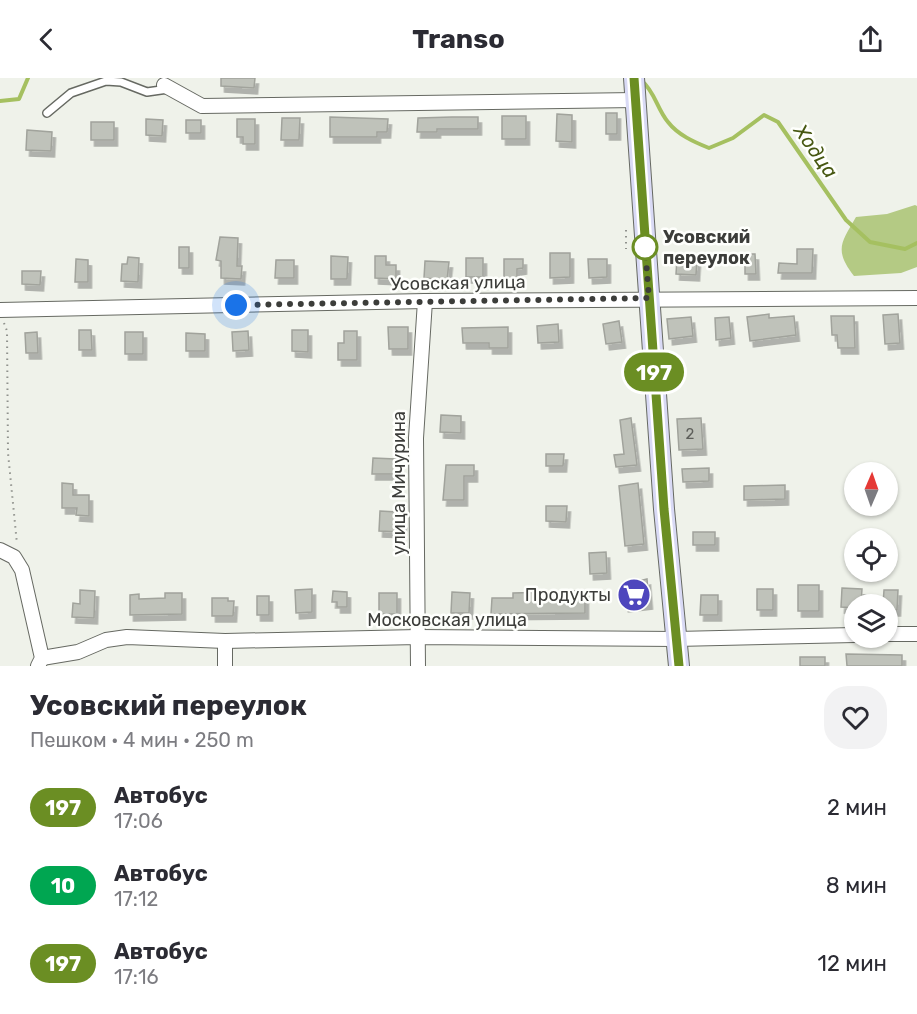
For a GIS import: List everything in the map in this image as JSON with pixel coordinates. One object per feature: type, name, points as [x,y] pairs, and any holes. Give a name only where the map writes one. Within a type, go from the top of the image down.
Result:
[{"type":"street","points":[[167,87],[202,106],[635,87],[649,298],[679,666]]},
{"type":"street","name":"Усовская улица","points":[[0,310],[649,298],[917,298]]},
{"type":"street","name":"улица Мичурина","points":[[418,666],[416,438],[425,301]]},
{"type":"street","points":[[0,550],[14,557],[19,565]]},
{"type":"street","name":"Московская улица","points":[[19,565],[40,662],[78,652],[106,640],[127,637],[225,641],[418,637],[676,639],[844,635]]},
{"type":"street","points":[[898,634],[917,634]]},
{"type":"street","points":[[225,641],[225,666]]},
{"type":"lane","points":[[47,113],[71,93],[106,81],[121,82],[147,92],[167,87]]},
{"type":"path","points":[[626,230],[626,249]]},
{"type":"path","points":[[0,317],[7,331],[8,453],[19,565]]},
{"type":"green space","points":[[917,206],[917,267],[901,273],[854,276],[844,259],[842,246],[856,217],[887,214]]},
{"type":"building","points":[[221,78],[255,78],[254,88],[221,86]]},
{"type":"building","points":[[606,113],[617,113],[617,134],[606,134]]},
{"type":"building","points":[[557,114],[572,115],[572,142],[556,141]]},
{"type":"building","points":[[502,116],[526,116],[526,139],[502,139]]},
{"type":"building","points":[[330,117],[388,119],[387,132],[377,132],[377,137],[330,137]]},
{"type":"building","points":[[478,117],[478,129],[437,129],[437,132],[417,132],[418,118]]},
{"type":"building","points":[[282,118],[300,118],[299,140],[281,140]]},
{"type":"building","points":[[146,119],[163,120],[162,136],[146,135]]},
{"type":"building","points":[[237,119],[255,119],[255,144],[243,144],[243,137],[237,137]]},
{"type":"building","points":[[186,120],[201,120],[201,133],[186,133]]},
{"type":"building","points":[[91,122],[114,122],[114,140],[91,140]]},
{"type":"building","points":[[27,130],[52,132],[51,151],[26,150]]},
{"type":"building","points":[[220,237],[238,238],[237,266],[242,266],[241,279],[221,278],[221,261],[216,260]]},
{"type":"building","points":[[179,247],[189,247],[189,268],[179,268]]},
{"type":"building","points":[[797,249],[813,249],[812,273],[778,273],[779,263],[797,264]]},
{"type":"building","points":[[550,253],[570,253],[570,277],[550,278]]},
{"type":"building","points":[[745,254],[755,254],[756,274],[745,274]]},
{"type":"building","points":[[331,256],[348,257],[347,279],[331,279]]},
{"type":"building","points":[[375,256],[386,256],[386,265],[396,265],[396,279],[375,278]]},
{"type":"building","points":[[128,257],[139,258],[138,282],[121,281],[122,264],[127,264]]},
{"type":"building","points":[[466,258],[483,258],[483,277],[466,277]]},
{"type":"building","points":[[677,258],[697,259],[696,275],[676,274]]},
{"type":"building","points":[[76,259],[88,260],[88,282],[75,282]]},
{"type":"building","points":[[504,259],[523,259],[523,268],[517,269],[517,281],[504,281]]},
{"type":"building","points":[[588,259],[607,259],[607,277],[589,278]]},
{"type":"building","points":[[276,260],[294,260],[294,278],[275,278]]},
{"type":"building","points":[[425,261],[449,262],[447,280],[424,278]]},
{"type":"building","points":[[22,271],[41,271],[40,285],[22,284]]},
{"type":"building","points":[[769,314],[769,318],[794,316],[796,335],[750,341],[747,317]]},
{"type":"building","points":[[898,314],[900,343],[885,344],[883,315]]},
{"type":"building","points":[[831,316],[854,316],[855,348],[838,348],[837,335],[832,335]]},
{"type":"building","points":[[691,317],[693,336],[669,339],[667,319]]},
{"type":"building","points":[[729,317],[731,338],[716,340],[715,318]]},
{"type":"building","points":[[619,321],[622,342],[606,344],[603,324]]},
{"type":"building","points":[[558,324],[559,342],[538,343],[537,326]]},
{"type":"building","points":[[388,327],[408,327],[408,349],[389,349]]},
{"type":"building","points":[[508,327],[508,348],[489,348],[489,343],[463,343],[462,328]]},
{"type":"building","points":[[79,330],[91,330],[92,350],[79,350]]},
{"type":"building","points":[[292,330],[308,330],[308,352],[292,351]]},
{"type":"building","points":[[248,331],[249,350],[233,351],[232,332]]},
{"type":"building","points":[[344,331],[357,331],[357,360],[338,360],[338,343],[344,343]]},
{"type":"building","points":[[37,332],[38,353],[26,353],[25,333]]},
{"type":"building","points":[[125,332],[143,332],[143,354],[125,354]]},
{"type":"building","points":[[186,333],[205,334],[205,351],[186,351]]},
{"type":"building","points":[[441,415],[461,416],[461,433],[440,432]]},
{"type":"building","points":[[631,418],[637,465],[616,467],[614,455],[624,454],[620,420]]},
{"type":"building","points":[[701,418],[703,449],[679,450],[677,419]]},
{"type":"building","points":[[546,454],[564,454],[563,466],[546,466]]},
{"type":"building","points":[[373,458],[396,459],[396,474],[372,474]]},
{"type":"building","points":[[446,465],[474,465],[474,476],[464,476],[464,500],[443,500]]},
{"type":"building","points":[[709,468],[709,481],[683,482],[682,469]]},
{"type":"building","points":[[62,483],[73,484],[73,495],[89,495],[89,516],[76,515],[77,508],[62,508]]},
{"type":"building","points":[[638,483],[644,544],[625,546],[619,486]]},
{"type":"building","points":[[785,485],[785,499],[744,500],[744,486]]},
{"type":"building","points":[[546,506],[567,506],[566,522],[546,521]]},
{"type":"building","points":[[380,511],[397,512],[396,522],[403,522],[402,532],[379,531]]},
{"type":"building","points":[[693,532],[715,532],[715,545],[693,545]]},
{"type":"building","points":[[606,552],[607,573],[590,574],[589,553]]},
{"type":"building","points":[[647,579],[649,603],[625,606],[623,585]]},
{"type":"building","points":[[798,585],[819,585],[819,611],[798,611]]},
{"type":"building","points":[[842,588],[862,589],[862,594],[844,594],[844,607],[841,607]]},
{"type":"building","points":[[312,589],[312,612],[296,613],[295,590]]},
{"type":"building","points":[[757,589],[773,589],[773,610],[757,610]]},
{"type":"building","points":[[80,590],[95,591],[94,618],[72,617],[73,603],[80,604]]},
{"type":"building","points":[[884,590],[898,590],[898,594],[884,594]]},
{"type":"building","points":[[333,591],[347,592],[347,607],[337,607],[337,602],[332,602]]},
{"type":"building","points":[[571,591],[585,591],[585,613],[491,614],[492,598],[513,598],[513,593],[551,592],[551,601],[571,600]]},
{"type":"building","points":[[452,592],[470,593],[469,613],[451,613]]},
{"type":"building","points":[[165,593],[182,593],[182,614],[130,615],[130,595],[139,594],[139,599],[165,598]]},
{"type":"building","points":[[379,593],[397,593],[397,614],[379,614]]},
{"type":"building","points":[[701,595],[718,595],[718,615],[700,615]]},
{"type":"building","points":[[257,596],[269,596],[269,615],[257,615]]},
{"type":"building","points":[[212,598],[228,598],[228,601],[234,601],[233,616],[212,616]]},
{"type":"building","points":[[846,654],[902,655],[902,666],[847,666]]},
{"type":"building","points":[[800,657],[825,657],[825,666],[800,666]]},
{"type":"waterway","name":"Ходца","points":[[0,101],[19,99],[28,78]]},
{"type":"waterway","name":"Ходца","points":[[642,81],[672,127],[687,138],[709,148],[733,138],[764,115],[778,122],[846,220],[870,242],[905,249],[917,243]]},
{"type":"bus line","name":"197","points":[[634,78],[664,509],[679,666]]},
{"type":"place","name":"Усовский переулок","points":[[645,247]]},
{"type":"place","name":"Продукты","points":[[634,595]]},
{"type":"route","points":[[236,305],[649,298],[645,247]]}]
